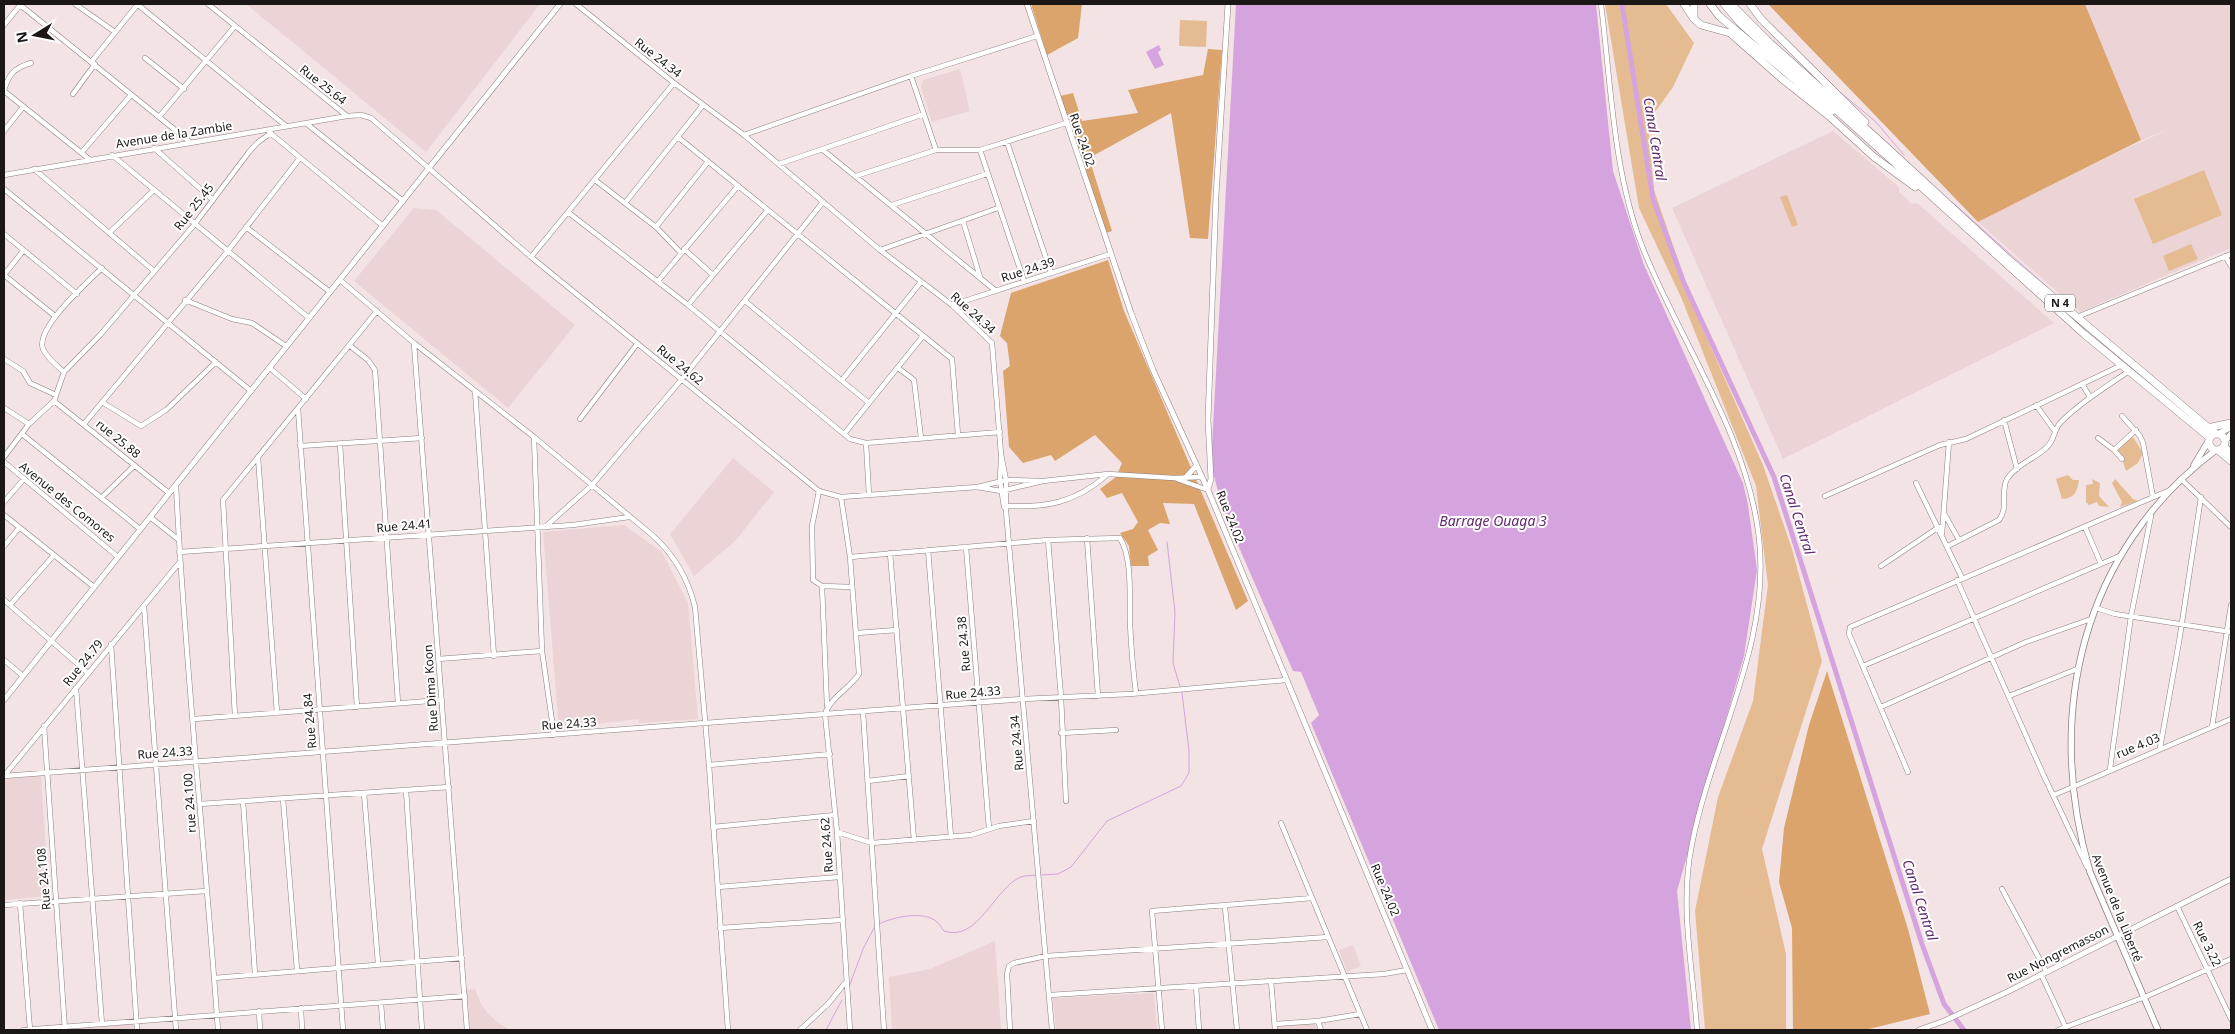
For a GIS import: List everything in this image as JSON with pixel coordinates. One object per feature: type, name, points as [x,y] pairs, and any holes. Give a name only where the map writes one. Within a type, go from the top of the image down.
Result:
[{"type":"highway","points":[[1684,4],[1694,20],[1701,25],[1730,32],[1874,157],[1905,181],[1926,193]]},
{"type":"highway","points":[[1694,4],[1694,20]]},
{"type":"highway","points":[[1710,4],[1719,16],[1797,84],[1876,148]]},
{"type":"highway","name":"N 4","points":[[1727,4],[1882,142],[2008,259],[2134,364],[2207,428],[2213,437]]},
{"type":"highway","name":"N 4","points":[[1727,4],[1740,23],[1926,193],[2129,371],[2213,437]]},
{"type":"highway","points":[[1750,4],[1761,20],[1850,106],[1882,142]]},
{"type":"highway","points":[[2207,428],[2231,425]]},
{"type":"highway","points":[[2213,437],[2211,448],[2221,447],[2231,454]]},
{"type":"highway","points":[[2213,437],[2231,462]]},
{"type":"main road","points":[[2213,437],[2231,425]]},
{"type":"main road","name":"Avenue de la Liberté","points":[[2194,465],[2221,447],[2231,434]]},
{"type":"main road","name":"Avenue de la Liberté","points":[[2158,1030],[2090,872],[2076,821],[2072,786],[2071,716],[2077,669],[2091,619],[2122,555],[2152,510],[2194,465],[2213,437]]},
{"type":"street","points":[[4,26],[20,4],[190,142]]},
{"type":"street","points":[[75,4],[115,32]]},
{"type":"street","points":[[74,94],[115,32],[138,4],[286,126]]},
{"type":"street","name":"Rue 25.64","points":[[208,4],[348,116],[361,115],[370,118],[431,168]]},
{"type":"street","points":[[4,700],[403,200],[431,168],[560,4]]},
{"type":"street","name":"Rue 24.34","points":[[576,4],[674,83],[744,134],[880,250],[952,306],[992,343],[1001,454],[1007,490],[1006,508],[1009,544],[1046,956]]},
{"type":"street","name":"Rue 24.02","points":[[1027,4],[1110,254],[1154,370],[1208,490],[1432,1030]]},
{"type":"street","points":[[1174,478],[1208,490],[1211,479],[1208,420],[1216,195],[1228,4]]},
{"type":"street","points":[[1601,4],[1621,168],[1630,210],[1643,248],[1688,342],[1744,469],[1751,491],[1759,538],[1761,574],[1759,600],[1747,663],[1703,803],[1686,872],[1686,921],[1697,1030]]},
{"type":"street","points":[[159,118],[235,26]]},
{"type":"street","points":[[744,134],[911,76],[1037,36]]},
{"type":"street","points":[[145,58],[184,89]]},
{"type":"street","points":[[31,63],[14,70],[8,77],[4,91],[89,159]]},
{"type":"street","points":[[911,76],[936,150]]},
{"type":"street","points":[[531,256],[569,213],[674,83]]},
{"type":"street","points":[[82,152],[131,95]]},
{"type":"street","points":[[625,203],[704,105]]},
{"type":"street","points":[[4,131],[23,107]]},
{"type":"street","points":[[779,164],[924,114]]},
{"type":"street","name":"Avenue de la Zambie","points":[[4,175],[348,116]]},
{"type":"street","points":[[306,124],[403,200]]},
{"type":"street","points":[[856,176],[936,150],[980,150],[1066,124]]},
{"type":"street","points":[[266,130],[383,226]]},
{"type":"street","name":"Rue 25.45","points":[[64,372],[100,335],[194,225],[257,143],[271,133]]},
{"type":"street","points":[[679,138],[707,163],[952,359],[954,364],[958,435]]},
{"type":"street","points":[[1007,142],[1051,273]]},
{"type":"street","points":[[154,148],[213,200]]},
{"type":"street","points":[[823,150],[996,291]]},
{"type":"street","points":[[980,150],[1024,281]]},
{"type":"street","points":[[112,155],[194,225],[309,318]]},
{"type":"street","points":[[84,424],[185,300],[227,252],[300,158]]},
{"type":"street","points":[[656,227],[707,163]]},
{"type":"street","name":"Rue 24.62","points":[[431,168],[449,188],[819,492]]},
{"type":"street","points":[[34,169],[154,271]]},
{"type":"street","points":[[892,205],[987,174]]},
{"type":"street","points":[[595,180],[656,227],[682,251],[713,275]]},
{"type":"street","points":[[658,281],[738,186]]},
{"type":"street","points":[[4,189],[251,390]]},
{"type":"street","points":[[109,233],[154,191]]},
{"type":"street","points":[[545,527],[592,486],[682,379],[823,202]]},
{"type":"street","points":[[880,250],[998,208]]},
{"type":"street","points":[[688,305],[767,210]]},
{"type":"street","points":[[569,213],[658,281],[719,333],[844,434],[857,442],[866,443],[1000,432]]},
{"type":"street","points":[[963,221],[980,278]]},
{"type":"street","points":[[246,227],[330,292]]},
{"type":"street","points":[[4,234],[76,294]]},
{"type":"street","points":[[23,251],[4,275],[55,316]]},
{"type":"street","name":"Rue 24.39","points":[[952,306],[1110,254]]},
{"type":"street","points":[[2077,317],[2231,254]]},
{"type":"street","points":[[2225,256],[2231,266]]},
{"type":"street","points":[[4,456],[30,424],[54,401],[64,372],[43,349],[43,338],[55,316],[102,268]]},
{"type":"street","points":[[340,280],[414,343],[534,437],[664,546],[688,583],[695,607],[714,827],[728,1030]]},
{"type":"street","points":[[842,380],[921,282]]},
{"type":"street","points":[[185,300],[232,319],[252,323],[286,346]]},
{"type":"street","points":[[745,301],[870,403]]},
{"type":"street","points":[[235,716],[224,549],[223,500],[377,311]]},
{"type":"street","points":[[844,434],[923,336]]},
{"type":"street","name":"Rue Dima Koon","points":[[414,343],[467,1030]]},
{"type":"street","points":[[580,419],[637,344]]},
{"type":"street","points":[[349,345],[368,360],[374,370],[398,703]]},
{"type":"street","points":[[4,359],[23,371],[30,383],[56,395]]},
{"type":"street","points":[[102,402],[141,426],[166,410],[216,362]]},
{"type":"street","points":[[1824,496],[1949,442],[1966,439],[2122,365]]},
{"type":"street","points":[[270,368],[306,399]]},
{"type":"street","points":[[898,368],[914,380],[921,438]]},
{"type":"street","points":[[1948,546],[2000,520],[2004,514],[2005,485],[2017,469],[2047,448],[2053,438],[2054,430],[2090,397],[2129,371]]},
{"type":"street","points":[[2082,384],[2090,397]]},
{"type":"street","points":[[475,390],[494,656]]},
{"type":"street","name":"rue 25.88","points":[[54,401],[169,493]]},
{"type":"street","points":[[2036,405],[2054,430]]},
{"type":"street","points":[[4,408],[30,424]]},
{"type":"street","name":"Rue 24.84","points":[[298,409],[306,544],[344,1030]]},
{"type":"street","points":[[2122,416],[2136,430],[2144,443],[2153,497]]},
{"type":"street","points":[[2004,420],[2017,469]]},
{"type":"street","points":[[2114,450],[2136,430]]},
{"type":"street","points":[[22,434],[140,529]]},
{"type":"street","points":[[534,437],[542,651],[554,736]]},
{"type":"street","points":[[300,446],[422,438]]},
{"type":"street","points":[[2098,438],[2114,450],[2122,459]]},
{"type":"street","points":[[1942,536],[1949,442]]},
{"type":"street","points":[[866,443],[869,495]]},
{"type":"street","points":[[340,444],[357,708]]},
{"type":"street","points":[[1001,454],[1000,481],[1006,508],[1064,502],[1083,493],[1108,474]]},
{"type":"street","points":[[258,457],[277,714]]},
{"type":"street","name":"Avenue des Comores","points":[[4,462],[23,480],[118,557]]},
{"type":"street","points":[[101,498],[134,466]]},
{"type":"street","points":[[1186,477],[1196,466]]},
{"type":"street","points":[[852,587],[822,586],[814,582],[812,577],[812,526],[819,492],[841,497],[977,487],[1006,480],[1043,481],[1108,474],[1133,474],[1174,478],[1202,477]]},
{"type":"street","points":[[2181,479],[2231,527]]},
{"type":"street","points":[[4,502],[23,480]]},
{"type":"street","points":[[977,487],[1001,491],[1043,481]]},
{"type":"street","points":[[1916,483],[1948,546],[1974,618],[1991,658],[2090,872]]},
{"type":"street","name":"rue 24.100","points":[[176,485],[179,563],[194,719],[218,1030]]},
{"type":"street","name":"Avenue de la Liberté","points":[[1863,666],[1848,631],[1855,624],[2171,490]]},
{"type":"street","points":[[827,706],[850,686],[860,674],[850,557],[841,497]]},
{"type":"street","points":[[2160,748],[2182,623],[2201,497]]},
{"type":"street","points":[[2110,769],[2131,616],[2152,510]]},
{"type":"street","points":[[1944,514],[1959,540]]},
{"type":"street","points":[[4,515],[94,587]]},
{"type":"street","points":[[150,517],[179,540]]},
{"type":"street","name":"Rue 24.41","points":[[179,552],[537,526],[545,527],[630,517]]},
{"type":"street","points":[[1881,566],[1939,527]]},
{"type":"street","points":[[2086,527],[2101,564]]},
{"type":"street","points":[[4,546],[19,528]]},
{"type":"street","points":[[850,557],[1048,540],[1118,537],[1123,543],[1131,598],[1130,624],[1136,693]]},
{"type":"street","points":[[1087,538],[1098,696]]},
{"type":"street","points":[[1048,540],[1061,697],[1061,733],[1066,801]]},
{"type":"street","name":"Rue 24.38","points":[[966,547],[989,828]]},
{"type":"street","points":[[928,550],[952,836]]},
{"type":"street","points":[[890,553],[914,840]]},
{"type":"street","points":[[10,606],[54,555]]},
{"type":"street","points":[[1908,772],[1863,666],[2122,555]]},
{"type":"street","name":"Rue 24.79","points":[[4,776],[179,563]]},
{"type":"street","name":"Rue 24.62","points":[[822,586],[827,706],[825,714],[837,832],[845,983],[850,1030]]},
{"type":"street","points":[[4,600],[88,673]]},
{"type":"street","points":[[2212,726],[2229,631],[2231,605]]},
{"type":"street","points":[[144,606],[176,1030]]},
{"type":"street","points":[[2096,608],[2131,616],[2229,631]]},
{"type":"street","points":[[1880,707],[2026,642],[2091,619]]},
{"type":"street","points":[[857,633],[897,630]]},
{"type":"street","points":[[111,644],[118,767],[138,1030]]},
{"type":"street","points":[[438,659],[542,651]]},
{"type":"street","points":[[4,660],[23,676]]},
{"type":"street","points":[[2009,696],[2077,669]]},
{"type":"street","name":"Rue 24.33","points":[[4,776],[445,742],[705,725],[1023,699],[1098,696],[1286,680]]},
{"type":"street","points":[[76,688],[102,1024]]},
{"type":"street","points":[[194,719],[319,711],[442,700]]},
{"type":"street","points":[[863,712],[884,1030]]},
{"type":"street","name":"rue 4.03","points":[[2054,795],[2110,769],[2231,719]]},
{"type":"street","name":"Rue 24.108","points":[[44,726],[45,772],[65,1028]]},
{"type":"street","points":[[1061,733],[1116,730]]},
{"type":"street","points":[[709,765],[830,754]]},
{"type":"street","points":[[868,781],[909,776]]},
{"type":"street","points":[[200,804],[449,787]]},
{"type":"street","points":[[406,790],[422,1030]]},
{"type":"street","points":[[364,793],[378,963]]},
{"type":"street","points":[[283,798],[297,970]]},
{"type":"street","points":[[243,801],[256,974]]},
{"type":"street","points":[[714,827],[835,815]]},
{"type":"street","points":[[837,832],[872,843],[971,835],[989,828],[1034,821]]},
{"type":"street","points":[[1281,823],[1367,1030]]},
{"type":"street","points":[[718,887],[839,876]]},
{"type":"street","name":"Rue Nongremasson","points":[[1919,1030],[1957,1016],[2231,879]]},
{"type":"street","points":[[2002,889],[2044,973],[2066,1029]]},
{"type":"street","points":[[4,905],[128,898],[206,891]]},
{"type":"street","points":[[1162,1030],[1152,910],[1312,898]]},
{"type":"street","points":[[20,903],[30,1030]]},
{"type":"street","points":[[1225,906],[1237,1030]]},
{"type":"street","name":"Rue 3.22","points":[[2177,906],[2208,969],[2229,1006],[2231,1019]]},
{"type":"street","points":[[720,928],[841,920]]},
{"type":"street","points":[[1010,1030],[1007,974],[1009,966],[1046,956],[1328,937]]},
{"type":"street","points":[[1046,956],[1052,1030]]},
{"type":"street","points":[[214,978],[378,963],[462,958]]},
{"type":"street","points":[[2058,1030],[2066,1029],[2144,997],[2231,959]]},
{"type":"street","points":[[1050,995],[1345,976],[1407,970]]},
{"type":"street","points":[[1271,981],[1275,1030]]},
{"type":"street","points":[[800,1030],[828,1004],[845,983]]},
{"type":"street","points":[[1196,986],[1199,1030]]},
{"type":"street","points":[[23,1030],[465,996]]},
{"type":"street","points":[[381,1003],[383,1030]]},
{"type":"street","points":[[301,1008],[302,1030]]},
{"type":"street","points":[[259,1011],[260,1030]]},
{"type":"street","points":[[1275,1024],[1318,1021],[1360,1014]]},
{"type":"street","points":[[1318,1021],[1321,1030]]},
{"type":"shaded area","points":[[246,4],[540,4],[426,152]]},
{"type":"shaded area","points":[[1031,4],[1082,4],[1078,38],[1047,55]]},
{"type":"shaded area","points":[[1605,4],[1666,4],[1694,43],[1673,87],[1648,122],[1654,190],[1698,318],[1763,465],[1792,549],[1822,661],[1762,849],[1786,954],[1786,1030],[1705,1030],[1695,911],[1718,797],[1753,701],[1768,585],[1756,486],[1681,297],[1639,208]]},
{"type":"shaded area","points":[[1768,4],[2085,4],[2141,140],[1978,222]]},
{"type":"shaded area","points":[[2085,4],[2231,4],[2231,248],[2080,312],[1978,222],[2114,154],[2172,128],[2141,140]]},
{"type":"shaded area","points":[[1180,20],[1207,21],[1206,47],[1179,46]]},
{"type":"shaded area","points":[[1208,49],[1222,50],[1208,239],[1190,238],[1171,113],[1089,158],[1112,231],[1103,234],[1060,96],[1073,93],[1082,121],[1138,113],[1128,90],[1203,75]]},
{"type":"shaded area","points":[[960,69],[970,111],[932,122],[921,87],[923,80]]},
{"type":"shaded area","points":[[1833,131],[1899,187],[1899,192],[1912,204],[1917,203],[2054,323],[1783,459],[1672,208]]},
{"type":"shaded area","points":[[2204,170],[2222,215],[2153,244],[2134,199]]},
{"type":"shaded area","points":[[1787,195],[1798,225],[1792,227],[1780,197]]},
{"type":"shaded area","points":[[414,208],[436,210],[575,325],[508,408],[354,281]]},
{"type":"shaded area","points":[[2191,244],[2198,259],[2169,271],[2163,256]]},
{"type":"shaded area","points":[[1108,260],[1124,311],[1248,601],[1236,610],[1194,504],[1163,503],[1170,524],[1160,523],[1148,530],[1158,550],[1148,556],[1149,566],[1131,566],[1129,546],[1120,533],[1133,529],[1138,522],[1122,493],[1107,498],[1100,489],[1116,477],[1122,463],[1095,435],[1055,461],[1051,455],[1023,463],[1009,447],[1003,371],[1010,366],[1007,343],[1000,336],[1011,293]]},
{"type":"shaded area","points":[[2133,437],[2143,453],[2138,463],[2126,471],[2122,459],[2114,450]]},
{"type":"shaded area","points":[[733,458],[774,492],[736,540],[694,576],[670,534]]},
{"type":"shaded area","points":[[2068,475],[2073,480],[2079,480],[2077,488],[2073,496],[2062,499],[2056,479]]},
{"type":"shaded area","points":[[2092,479],[2100,483],[2099,496],[2109,507],[2099,506],[2097,502],[2089,505],[2086,502],[2086,485],[2093,484]]},
{"type":"shaded area","points":[[2115,479],[2133,499],[2138,501],[2120,507],[2122,502],[2112,483]]},
{"type":"shaded area","points":[[624,525],[662,552],[688,603],[698,719],[639,723],[639,719],[559,728],[543,532]]},
{"type":"shaded area","points":[[1827,671],[1908,929],[1930,1014],[1865,1030],[1793,1030],[1792,928],[1779,882],[1784,828],[1809,725]]},
{"type":"shaded area","points":[[41,775],[49,896],[4,900],[4,783],[7,779]]},
{"type":"shaded area","points":[[995,941],[1001,1030],[892,1030],[889,977],[930,969]]},
{"type":"shaded area","points":[[1353,945],[1361,966],[1347,972],[1339,950]]},
{"type":"shaded area","points":[[475,989],[486,1011],[498,1023],[510,1030],[470,1030],[467,990]]},
{"type":"shaded area","points":[[1154,993],[1157,1030],[1056,1030],[1053,998]]},
{"type":"shaded area","points":[[1313,1020],[1318,1030],[1278,1030],[1278,1023]]},
{"type":"shaded area","points":[[133,1024],[134,1030],[68,1029]]},
{"type":"water","name":"Barrage Ouaga 3","points":[[1236,4],[1596,4],[1613,171],[1644,265],[1743,483],[1757,570],[1744,656],[1677,891],[1691,1030],[1439,1030],[1311,723],[1319,715],[1301,672],[1293,671],[1224,513],[1211,465]]},
{"type":"water","points":[[1159,45],[1161,50],[1158,52],[1164,65],[1155,69],[1146,52]]},
{"type":"waterway","name":"Canal Central","points":[[1622,4],[1653,199],[1684,283],[1774,477],[1922,944],[1944,1004],[1964,1030]]},
{"type":"waterway","points":[[1765,18],[1841,93],[1875,121],[1904,155]]},
{"type":"waterway","points":[[1953,203],[2055,294]]},
{"type":"waterway","points":[[1041,875],[1058,874],[1071,867],[1107,821],[1181,786],[1189,773],[1189,751],[1182,693],[1173,663],[1175,612],[1167,542]]},
{"type":"waterway","points":[[879,924],[900,917],[924,916],[937,922],[944,931],[956,933],[967,929],[976,922],[1012,883],[1023,876],[1037,875]]},
{"type":"waterway","points":[[849,987],[863,949],[874,928]]},
{"type":"waterway","points":[[826,1030],[842,1000]]}]
